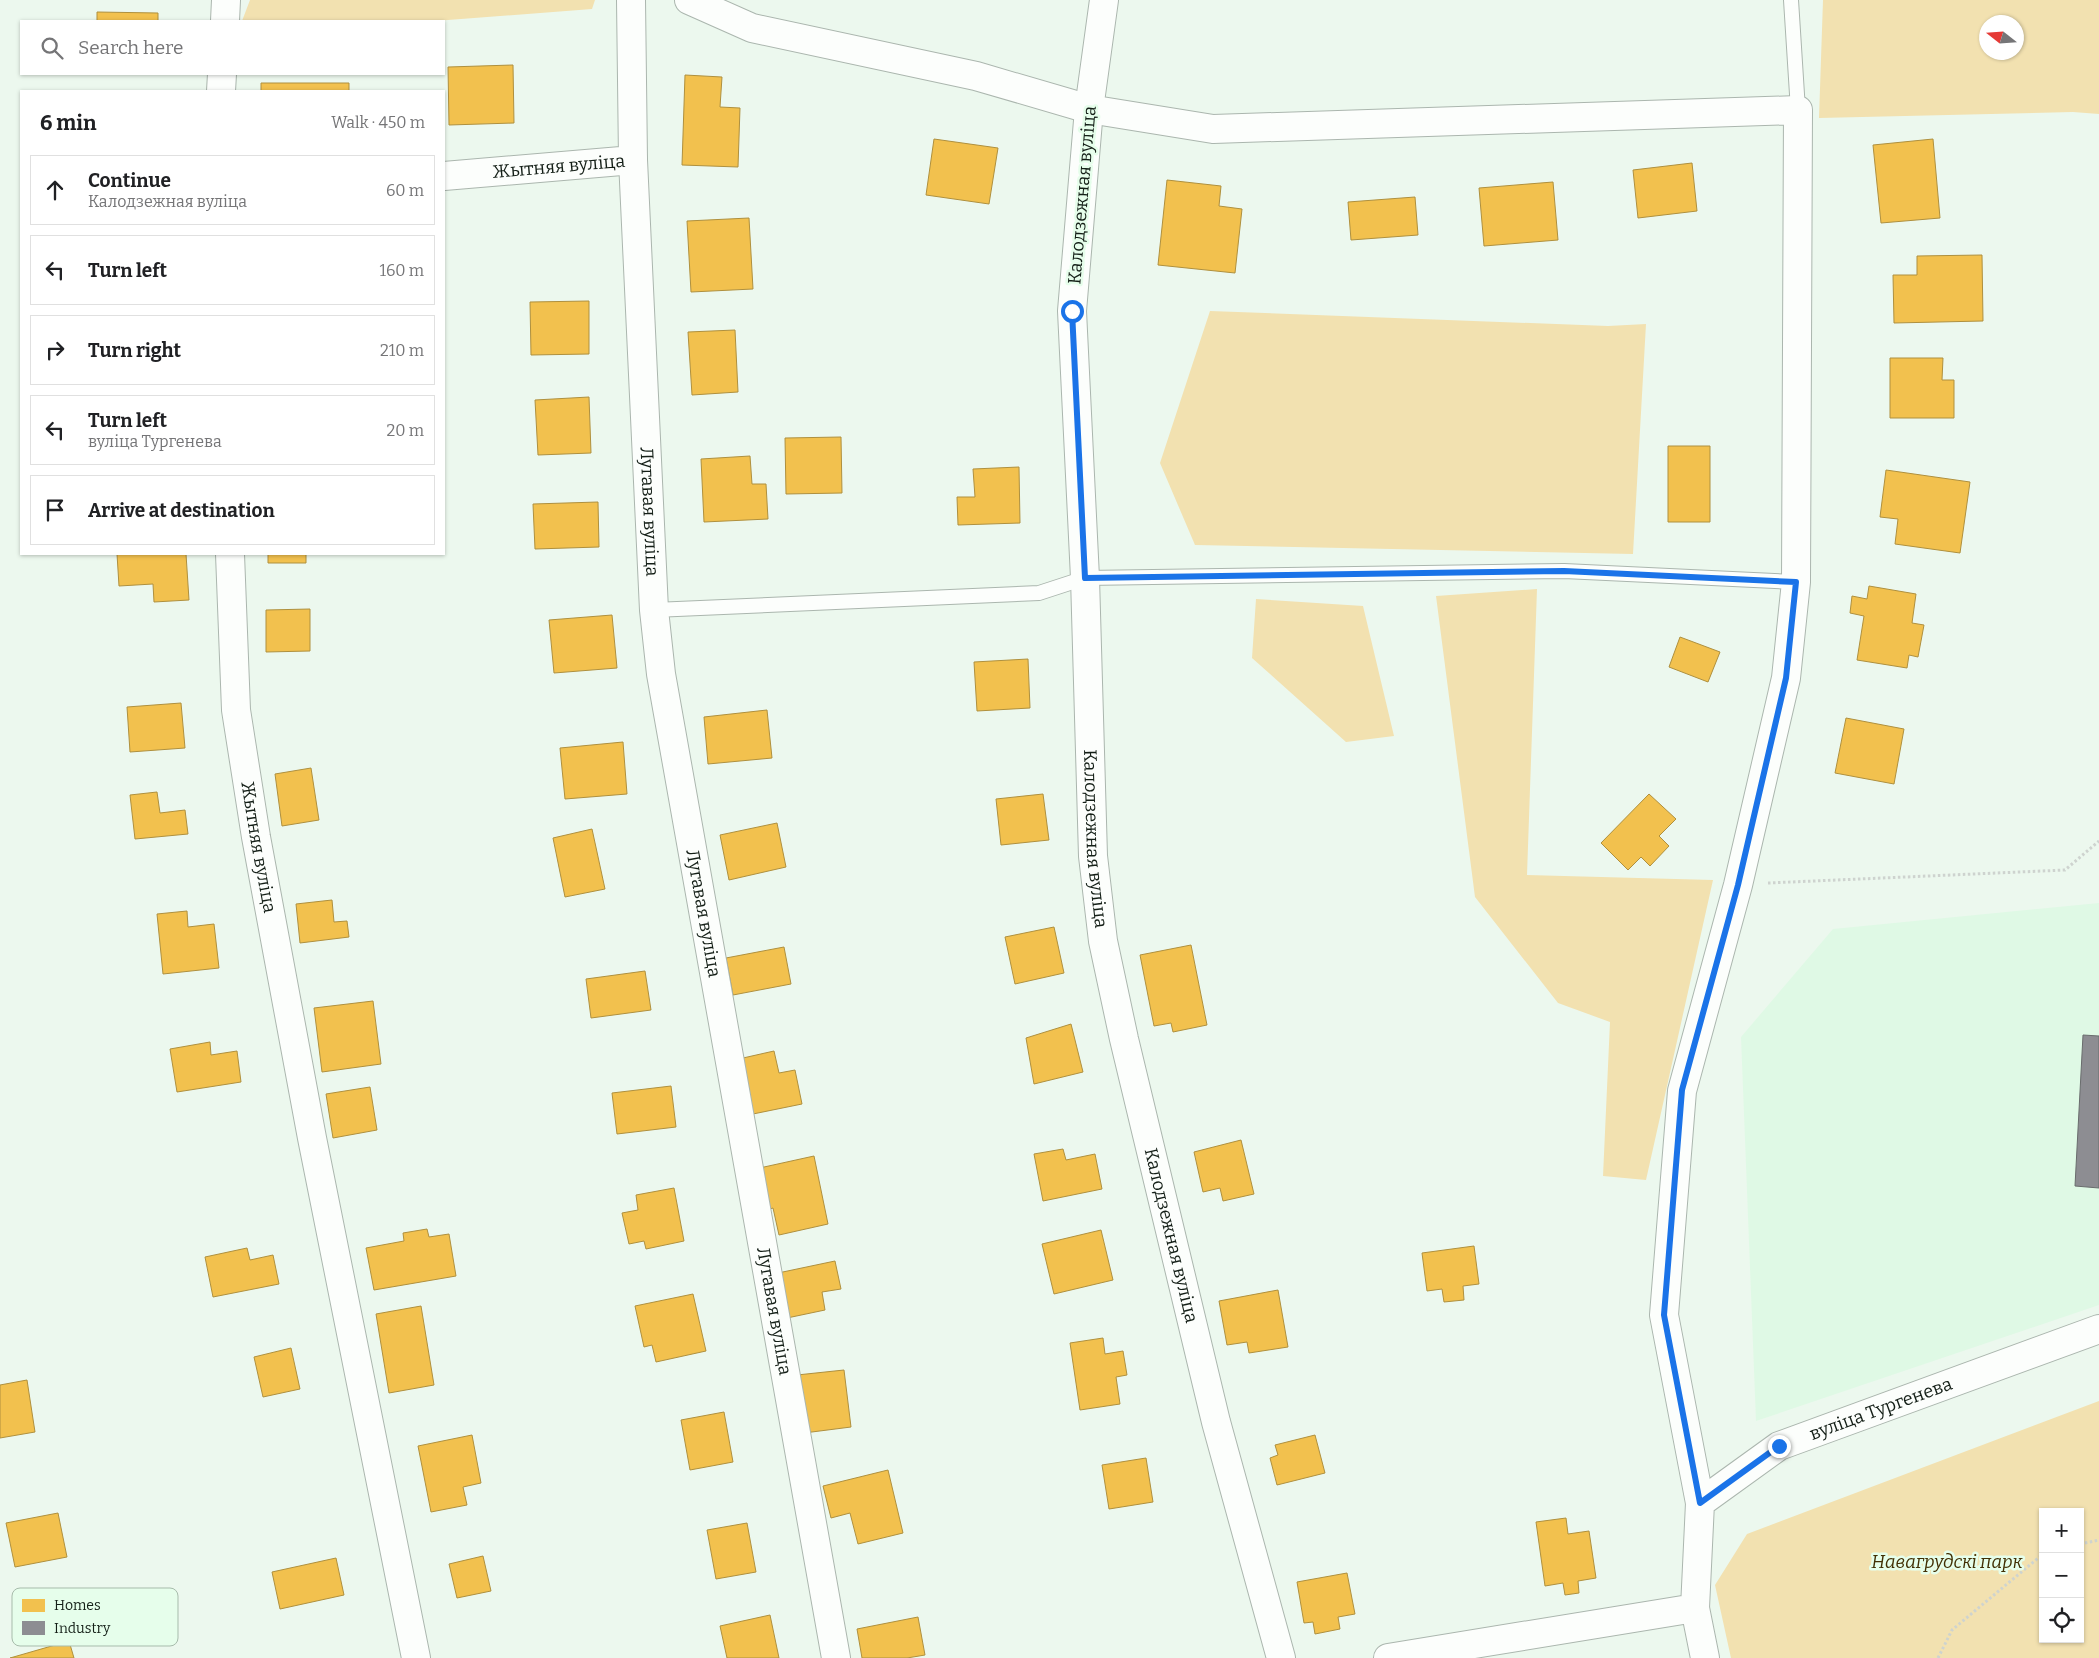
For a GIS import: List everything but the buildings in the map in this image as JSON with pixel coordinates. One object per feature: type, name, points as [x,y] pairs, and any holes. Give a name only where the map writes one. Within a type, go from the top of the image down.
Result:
[{"type":"street","points":[[225,20],[226,0]]},
{"type":"street","name":"Жытняя вуліца","points":[[445,176],[633,160],[631,0]]},
{"type":"street","points":[[689,0],[752,28],[976,76],[1089,109],[1212,129],[1798,110],[1796,582],[1786,678],[1738,885],[1682,1090],[1664,1315],[1700,1503],[1695,1608],[1706,1658]]},
{"type":"street","name":"Калодзежная вуліца","points":[[1104,0],[1089,109],[1072,311],[1085,578],[1094,856],[1103,941],[1124,1039],[1216,1422],[1281,1658]]},
{"type":"street","points":[[221,90],[222,75]]},
{"type":"street","name":"Лугавая вуліца","points":[[633,160],[654,610],[661,674],[836,1658]]},
{"type":"street","name":"Жытняя вуліца","points":[[230,555],[236,710],[256,837],[312,1138],[416,1658]]},
{"type":"street","name":"вуліца Тургенева","points":[[1700,1503],[1779,1446],[2099,1329]]},
{"type":"street","points":[[1388,1658],[1695,1608]]},
{"type":"lane","points":[[1791,0],[1798,110]]},
{"type":"lane","points":[[654,610],[1039,593],[1085,578],[1564,571],[1796,582]]},
{"type":"path","points":[[1738,885],[2064,870],[2099,841]]},
{"type":"path","points":[[2084,1543],[2099,1540]]},
{"type":"path","points":[[1938,1658],[1952,1630],[2039,1557]]},
{"type":"shaded area","points":[[2099,903],[2099,1305],[1756,1421],[1741,1037],[1833,929]]},
{"type":"green space","points":[[250,0],[595,0],[592,9],[445,20],[242,20]]},
{"type":"green space","points":[[1823,0],[2099,0],[2099,114],[2073,112],[1819,118]]},
{"type":"green space","points":[[1210,311],[1608,326],[1646,324],[1633,554],[1195,545],[1160,463]]},
{"type":"green space","points":[[1537,589],[1527,875],[1713,880],[1646,1180],[1603,1176],[1610,1022],[1558,1003],[1475,897],[1436,596]]},
{"type":"green space","points":[[1256,599],[1363,606],[1394,736],[1346,742],[1252,658]]},
{"type":"green space","name":"Навагрудскі парк","points":[[2099,1401],[2099,1658],[1731,1658],[1715,1585],[1747,1534]]},
{"type":"route","points":[[1072,311],[1085,578],[1564,571],[1796,582],[1786,678],[1738,885],[1682,1090],[1664,1315],[1700,1503],[1779,1446]]}]
